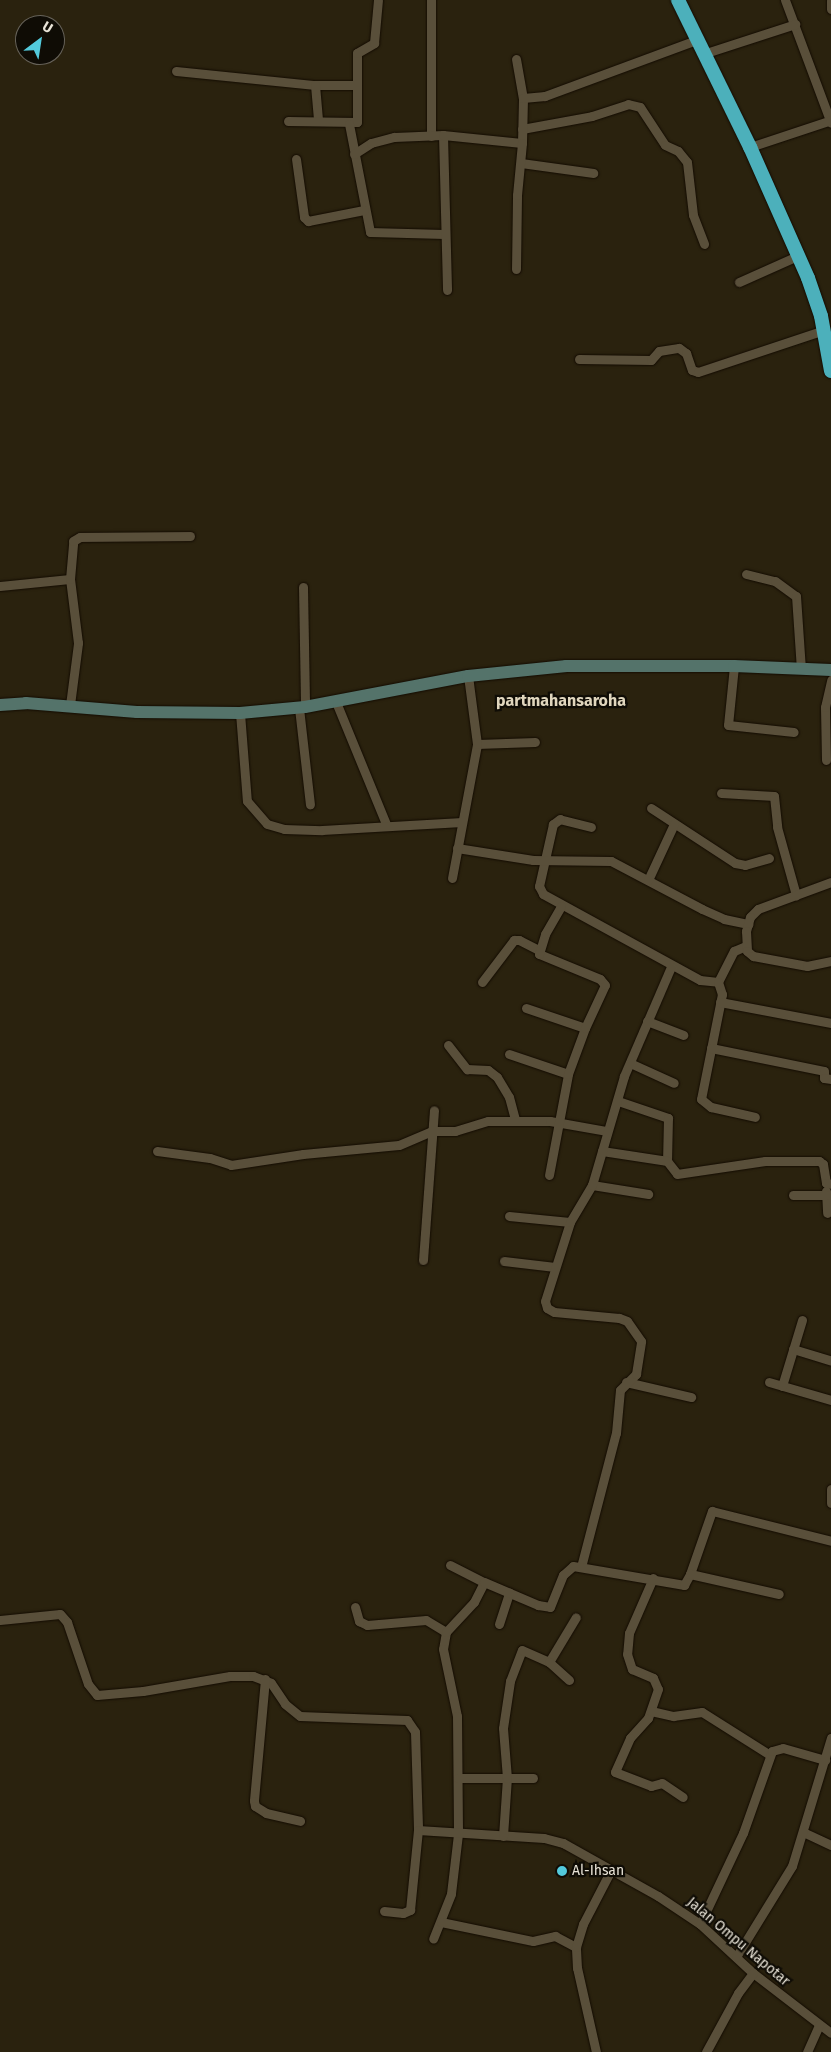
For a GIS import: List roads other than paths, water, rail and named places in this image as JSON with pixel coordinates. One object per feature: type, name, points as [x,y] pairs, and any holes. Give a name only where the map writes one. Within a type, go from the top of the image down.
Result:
[{"type":"highway","points":[[678,0],[706,53],[798,256],[824,330],[830,355],[831,371]]},
{"type":"main road","points":[[0,706],[70,705],[137,712],[240,713],[302,708],[468,676],[566,666],[734,666],[831,670]]},
{"type":"street","points":[[288,121],[318,120],[355,124],[359,118],[358,52],[375,40],[378,0]]},
{"type":"street","points":[[431,0],[431,136]]},
{"type":"street","points":[[750,147],[831,121],[785,0]]},
{"type":"street","points":[[831,0],[831,9]]},
{"type":"street","points":[[706,53],[795,24]]},
{"type":"street","points":[[523,98],[545,96],[699,39]]},
{"type":"street","points":[[516,59],[523,98],[521,162],[517,194],[516,269]]},
{"type":"street","points":[[176,71],[315,85],[357,85]]},
{"type":"street","points":[[315,85],[318,120]]},
{"type":"street","points":[[522,129],[592,116],[628,104],[640,107],[665,146],[678,152],[687,162],[693,215],[704,244]]},
{"type":"street","points":[[349,124],[364,210],[372,234],[444,234]]},
{"type":"street","points":[[443,135],[444,234],[447,290]]},
{"type":"street","points":[[354,154],[382,139],[443,135],[522,143]]},
{"type":"street","points":[[296,159],[306,219],[312,222],[364,210]]},
{"type":"street","points":[[521,162],[592,173]]},
{"type":"street","points":[[739,282],[798,256]]},
{"type":"street","points":[[579,359],[651,360],[659,351],[678,348],[686,354],[692,370],[698,372],[824,330]]},
{"type":"street","points":[[70,705],[78,643],[70,579],[72,546],[76,538],[190,536]]},
{"type":"street","points":[[746,574],[775,580],[792,590],[796,596],[801,669]]},
{"type":"street","points":[[0,586],[70,579]]},
{"type":"street","points":[[303,587],[302,708],[310,804]]},
{"type":"street","points":[[734,666],[728,725],[794,732]]},
{"type":"street","points":[[452,878],[476,744],[468,676]]},
{"type":"street","points":[[826,760],[825,707],[831,680]]},
{"type":"street","points":[[336,702],[386,824]]},
{"type":"street","points":[[240,713],[247,801],[259,818],[284,829],[462,822]]},
{"type":"street","points":[[476,744],[535,742]]},
{"type":"street","points":[[721,793],[774,796],[777,827],[796,895]]},
{"type":"street","points":[[651,808],[735,863],[745,865],[769,858]]},
{"type":"street","points":[[591,827],[556,820],[551,830],[540,890],[561,906],[671,967],[700,980],[718,982]]},
{"type":"street","points":[[648,880],[674,824]]},
{"type":"street","points":[[457,848],[545,860],[611,861],[724,920],[748,924]]},
{"type":"street","points":[[831,882],[753,912],[748,924],[746,946],[751,955],[806,966],[831,961]]},
{"type":"street","points":[[539,950],[561,906]]},
{"type":"street","points":[[482,982],[516,939],[539,950],[546,959],[604,981],[604,989],[585,1028],[568,1074],[549,1175]]},
{"type":"street","points":[[718,982],[734,951],[746,946]]},
{"type":"street","points":[[581,1567],[616,1432],[620,1390],[636,1374],[642,1341],[636,1330],[619,1318],[549,1310],[546,1301],[570,1222],[592,1185],[630,1063],[671,967]]},
{"type":"street","points":[[718,982],[722,991],[701,1099],[711,1107],[755,1117]]},
{"type":"street","points":[[720,1002],[831,1023]]},
{"type":"street","points":[[526,1008],[585,1028]]},
{"type":"street","points":[[647,1021],[683,1035]]},
{"type":"street","points":[[448,1045],[467,1069],[488,1070],[497,1078],[508,1097],[515,1120]]},
{"type":"street","points":[[711,1048],[824,1071],[824,1078],[831,1079]]},
{"type":"street","points":[[509,1054],[568,1074]]},
{"type":"street","points":[[630,1063],[674,1083]]},
{"type":"street","points":[[618,1101],[668,1118],[667,1161]]},
{"type":"street","points":[[423,1260],[434,1110]]},
{"type":"street","points":[[157,1150],[210,1158],[231,1165],[303,1154],[399,1145],[432,1130],[455,1131],[469,1124],[515,1120],[558,1123],[607,1132]]},
{"type":"street","points":[[602,1151],[667,1161],[682,1176],[765,1162],[820,1162],[829,1184],[826,1195],[826,1213]]},
{"type":"street","points":[[592,1185],[648,1194]]},
{"type":"street","points":[[793,1195],[826,1195]]},
{"type":"street","points":[[509,1216],[570,1222]]},
{"type":"street","points":[[504,1261],[555,1267]]},
{"type":"street","points":[[782,1386],[802,1320]]},
{"type":"street","points":[[793,1349],[830,1360]]},
{"type":"street","points":[[626,1382],[691,1397]]},
{"type":"street","points":[[769,1382],[831,1400]]},
{"type":"street","points":[[831,1488],[831,1504]]},
{"type":"street","points":[[450,1565],[509,1594],[550,1607],[565,1571],[573,1566],[653,1578],[684,1585],[690,1574],[710,1511],[831,1541]]},
{"type":"street","points":[[690,1574],[779,1594]]},
{"type":"street","points":[[653,1578],[634,1620],[627,1645],[632,1669],[653,1678],[659,1685],[651,1711],[645,1723],[630,1738],[615,1773],[651,1786],[662,1783],[683,1797]]},
{"type":"street","points":[[434,1939],[451,1894],[458,1834],[457,1716],[443,1649],[446,1632],[474,1602],[484,1582]]},
{"type":"street","points":[[499,1624],[509,1594]]},
{"type":"street","points":[[355,1607],[359,1621],[367,1625],[426,1620],[446,1632]]},
{"type":"street","points":[[0,1620],[60,1614],[67,1622],[88,1684],[97,1695],[143,1691],[230,1676],[264,1679],[300,1716],[397,1718],[409,1722],[415,1732],[418,1830],[410,1910],[403,1913],[384,1911]]},
{"type":"street","points":[[549,1662],[576,1617]]},
{"type":"street","points":[[503,1836],[507,1778],[503,1728],[513,1671],[522,1649],[549,1662],[569,1680]]},
{"type":"street","points":[[264,1679],[255,1806],[266,1813],[300,1821]]},
{"type":"street","points":[[651,1711],[673,1716],[702,1712],[770,1755]]},
{"type":"street","points":[[736,1957],[778,1892],[792,1866],[831,1738]]},
{"type":"street","points":[[700,1924],[743,1833],[770,1755],[776,1748],[783,1748],[825,1760]]},
{"type":"street","points":[[458,1778],[533,1778]]},
{"type":"street","name":"Jalan Ompu Napotar","points":[[418,1830],[554,1840],[658,1896],[700,1924],[753,1974],[831,2033]]},
{"type":"street","points":[[803,1832],[831,1845]]},
{"type":"street","points":[[596,2052],[578,1968],[576,1947],[583,1924],[611,1870]]},
{"type":"street","points":[[441,1922],[533,1941],[555,1936],[576,1947]]},
{"type":"street","points":[[706,2052],[738,1993],[753,1974]]},
{"type":"street","points":[[807,2052],[819,2025]]},
{"type":"place","name":"Al-Ihsan","points":[[562,1871]]},
{"type":"district","name":"partmahansaroha","points":[[561,701]]}]
